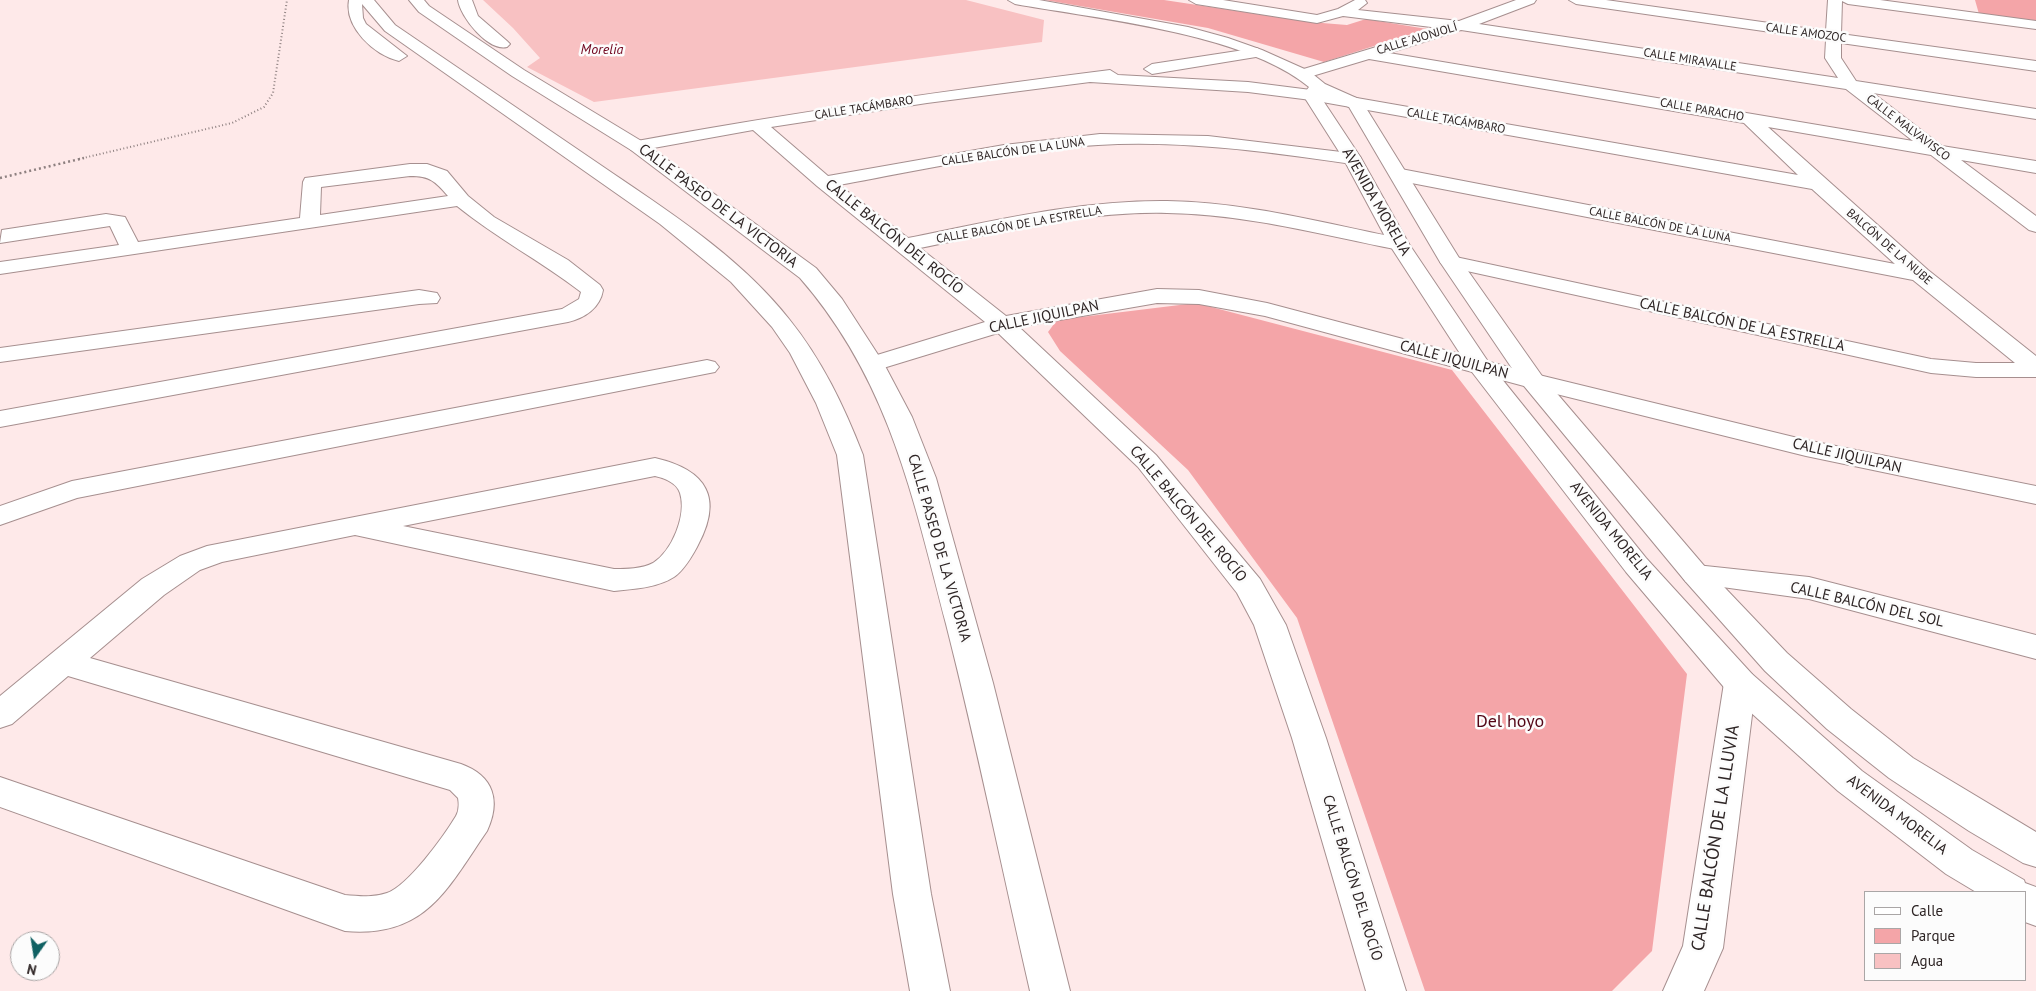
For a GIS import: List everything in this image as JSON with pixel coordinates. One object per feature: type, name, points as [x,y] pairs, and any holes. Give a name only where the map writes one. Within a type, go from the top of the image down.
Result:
[{"type":"street","points":[[356,0],[353,10],[356,24],[414,66]]},
{"type":"street","points":[[366,0],[390,28],[667,220],[756,295],[780,323],[821,385],[850,455],[912,894],[930,991]]},
{"type":"street","name":"CALLE PASEO DE LA VICTORIA","points":[[416,0],[424,9],[518,73],[637,146],[808,273],[832,300],[872,364],[899,417],[922,478],[977,683],[1050,991]]},
{"type":"street","points":[[465,0],[465,7],[472,17],[510,52],[515,59],[518,73]]},
{"type":"street","points":[[1015,0],[1188,31],[1257,53],[1311,85]]},
{"type":"street","points":[[1196,0],[1304,19],[1327,18],[1343,12],[1364,0]]},
{"type":"street","name":"CALLE AJONJOLÍ","points":[[1311,85],[1368,54],[1460,26],[1529,0]]},
{"type":"street","name":"CALLE AMOZOC","points":[[1576,0],[2036,66]]},
{"type":"street","name":"CALLE MALVAVISCO","points":[[1835,0],[1833,58],[1851,85],[2036,226]]},
{"type":"street","points":[[1848,0],[2036,25]]},
{"type":"street","points":[[1969,0],[1974,17]]},
{"type":"street","name":"CALLE MIRAVALLE","points":[[1343,12],[1460,26],[2036,114]]},
{"type":"street","name":"CALLE TACÁMBARO","points":[[637,146],[757,124],[927,98],[1092,78],[1257,53]]},
{"type":"street","name":"CALLE PARACHO","points":[[1368,54],[2036,167]]},
{"type":"street","name":"CALLE TACÁMBARO","points":[[1092,78],[1240,86],[1311,85],[1355,104],[1818,184]]},
{"type":"street","points":[[437,81],[547,153],[667,220]]},
{"type":"street","name":"AVENIDA MORELIA","points":[[1311,85],[1399,244],[1480,367],[1636,565],[1740,682],[1850,781],[1959,862],[2008,891]]},
{"type":"street","points":[[1355,104],[1401,175],[1451,262],[1533,381],[1696,575],[1776,662],[1839,719],[1901,768],[1982,820],[2036,851]]},
{"type":"street","name":"BALCÓN DE LA NUBE","points":[[1750,118],[1818,184],[1920,275],[2036,369]]},
{"type":"street","name":"CALLE BALCÓN DEL ROCÍO","points":[[757,124],[824,182],[906,245],[1002,324],[1147,461],[1248,587],[1270,625],[1309,738],[1386,991]]},
{"type":"street","name":"CALLE BALCÓN DE LA LUNA","points":[[824,182],[994,152],[1065,142],[1127,140],[1211,142],[1352,158]]},
{"type":"street","points":[[0,419],[568,315],[583,308],[592,298],[592,290],[560,265],[487,221],[461,200],[440,176],[427,170],[410,170],[312,182],[310,223]]},
{"type":"street","name":"CALLE BALCÓN DE LA LUNA","points":[[1401,175],[1920,275]]},
{"type":"street","points":[[0,268],[461,200]]},
{"type":"street","name":"CALLE BALCÓN DE LA ESTRELLA","points":[[906,245],[1064,214],[1115,208],[1168,207],[1230,213],[1399,244]]},
{"type":"street","points":[[0,237],[9,234],[106,220],[118,222],[132,249]]},
{"type":"street","name":"CALLE BALCÓN DE LA ESTRELLA","points":[[1451,262],[1930,366],[1976,370],[2036,369]]},
{"type":"street","name":"CALLE JIQUILPAN","points":[[872,364],[1002,324],[1157,296],[1199,297],[1267,310],[1533,381],[1806,448],[2036,495]]},
{"type":"street","points":[[0,355],[419,297],[430,298]]},
{"type":"street","points":[[0,516],[72,490],[707,367]]},
{"type":"street","points":[[0,715],[153,587],[190,563],[217,553],[655,466],[676,472],[691,485],[696,505],[691,530],[664,570],[640,578],[614,580],[356,526]]},
{"type":"street","name":"CALLE BALCÓN DEL SOL","points":[[1696,575],[1809,588],[2036,647]]},
{"type":"street","points":[[0,792],[344,913],[368,915],[393,910],[414,899],[430,882],[474,820],[477,802],[474,790],[461,779],[62,662]]},
{"type":"street","name":"CALLE BALCÓN DE LA LLUVIA","points":[[1684,991],[1703,948],[1740,682]]},
{"type":"path","points":[[0,178],[232,123],[264,108],[273,94],[287,0]]},
{"type":"green space","points":[[1045,0],[1164,0],[1310,22],[1347,25],[1366,19],[1427,29],[1324,62],[1208,28]]},
{"type":"green space","points":[[1975,0],[2036,0],[2036,22],[1979,14]]},
{"type":"green space","name":"Del hoyo","points":[[1196,303],[1452,370],[1687,674],[1652,951],[1612,991],[1425,991],[1297,618],[1188,470],[1060,351],[1048,332],[1057,320]]},
{"type":"water","name":"Morelia","points":[[483,0],[966,0],[1044,20],[1042,42],[594,102],[527,67],[540,58],[513,28]]}]
